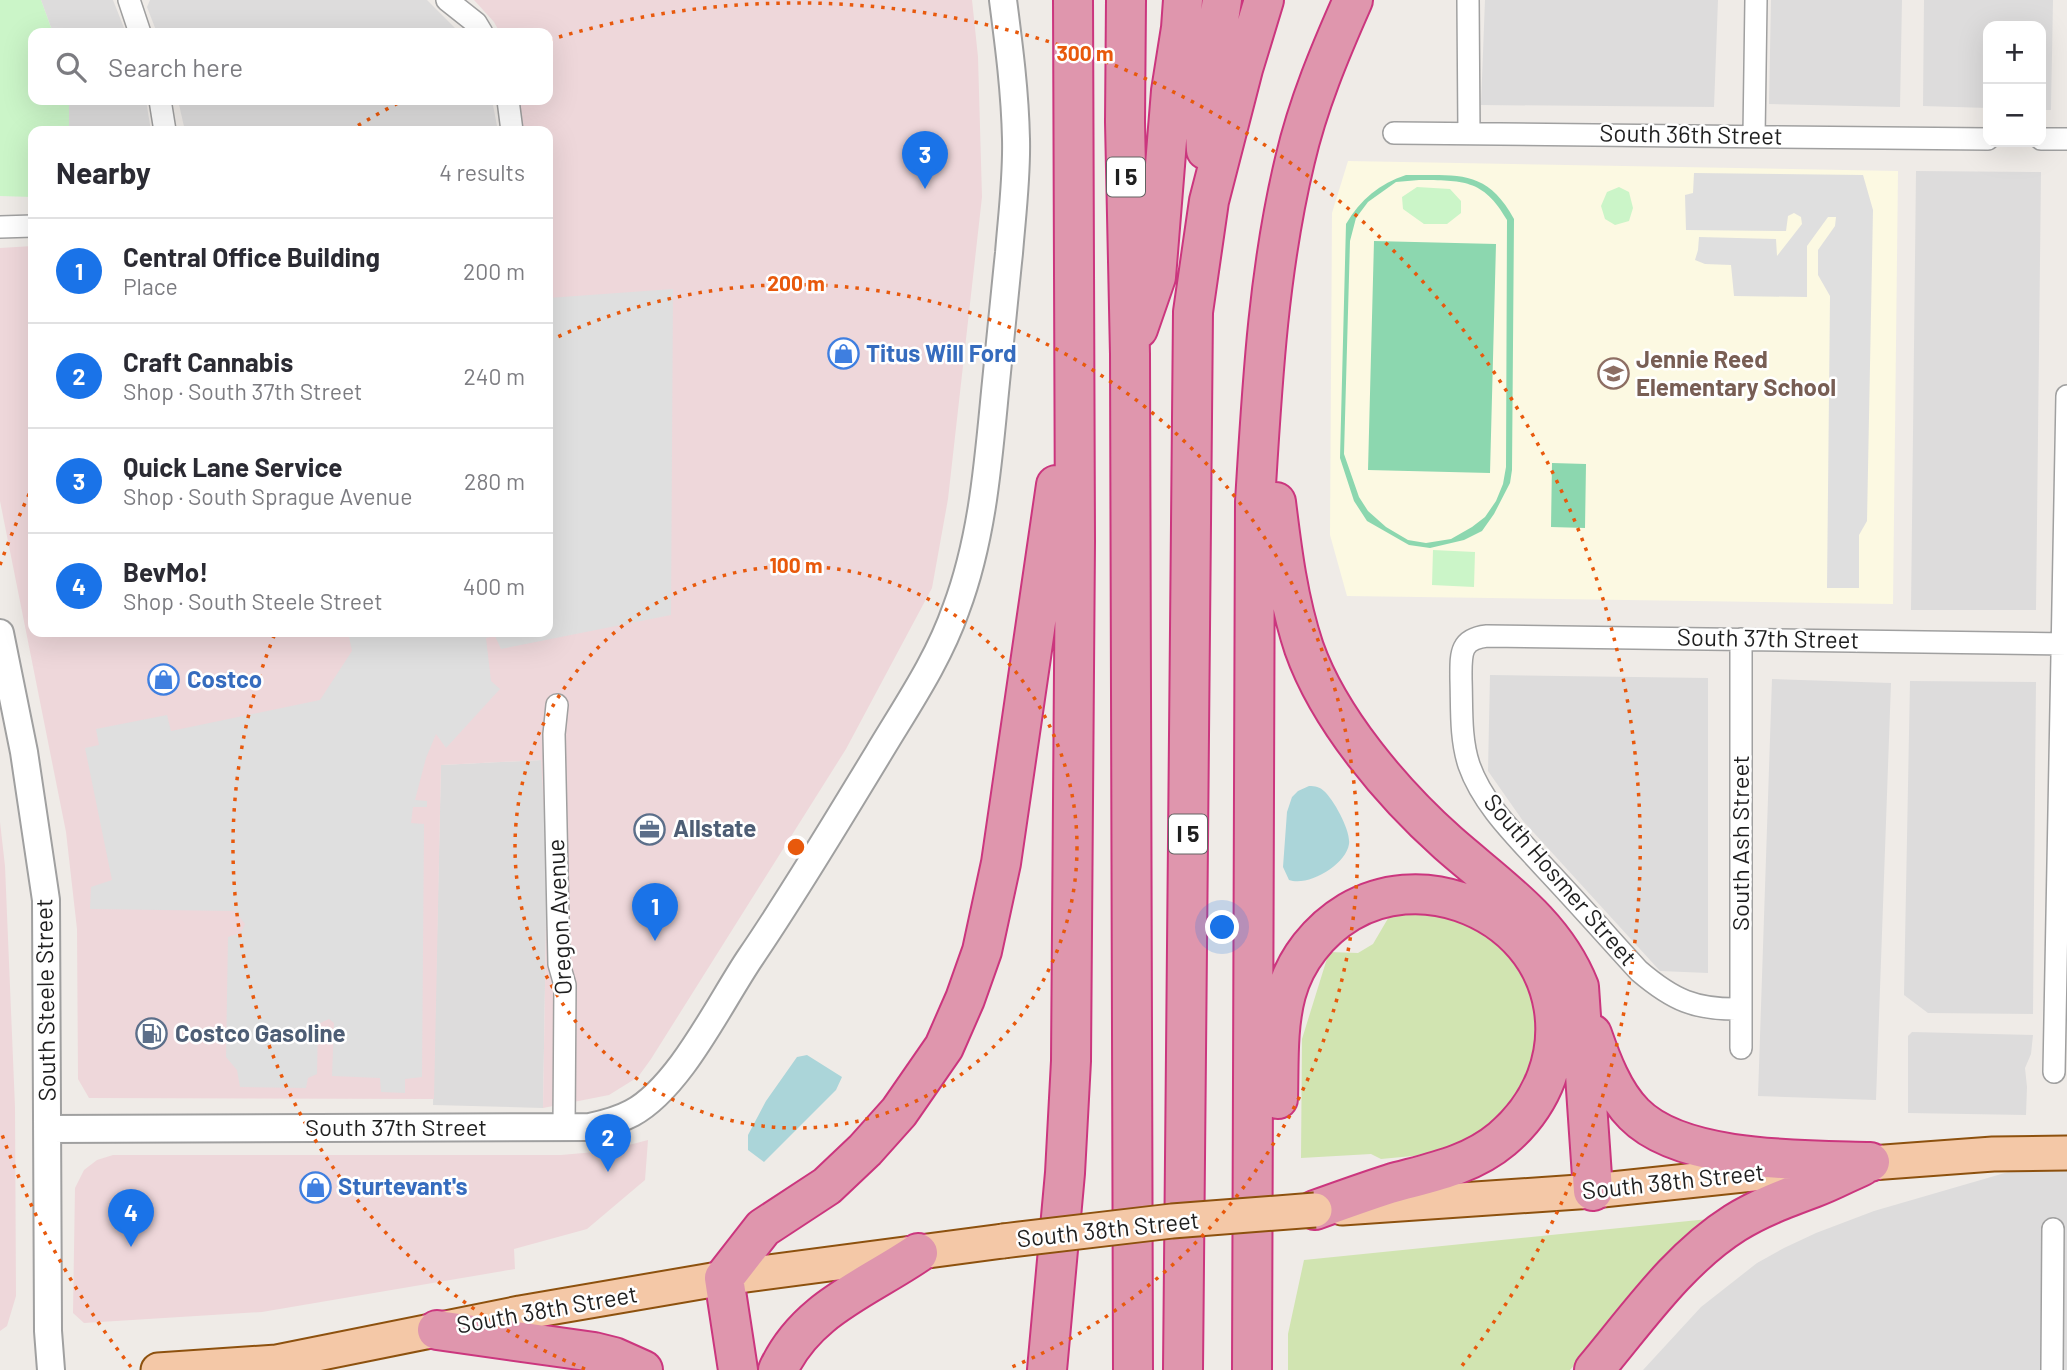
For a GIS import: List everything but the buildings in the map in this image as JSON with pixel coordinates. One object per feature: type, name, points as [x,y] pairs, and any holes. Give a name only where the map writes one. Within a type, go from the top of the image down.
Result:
[{"type":"highway","points":[[1047,1370],[1065,1173],[1071,1060],[1075,555],[1073,0]]},
{"type":"highway","name":"I 5","points":[[1126,0],[1125,122],[1130,354],[1133,1370]]},
{"type":"highway","points":[[1130,354],[1157,277],[1171,91],[1183,0]]},
{"type":"highway","points":[[1209,201],[1204,119],[1222,0]]},
{"type":"highway","name":"I 5","points":[[1183,1370],[1193,312],[1209,201],[1264,0]]},
{"type":"highway","points":[[1243,69],[1277,0]]},
{"type":"highway","points":[[1252,1370],[1255,516],[1266,329],[1275,262],[1295,159],[1321,72],[1353,0]]},
{"type":"highway","points":[[1321,72],[1366,0]]},
{"type":"highway","points":[[737,1370],[723,1278],[763,1228],[827,1186],[865,1150],[899,1112],[944,1047],[982,951],[1001,863],[1057,474],[1074,222]]},
{"type":"highway","points":[[1261,399],[1285,573],[1304,648],[1319,684],[1337,716],[1400,795],[1444,839],[1528,910],[1546,930],[1565,957],[1579,987],[1598,1051],[1619,1094],[1634,1114],[1652,1128],[1678,1140],[1713,1150],[1756,1158],[1870,1162]]},
{"type":"highway","points":[[1259,1370],[1282,1017],[1294,971],[1311,944],[1341,917],[1356,908],[1391,896],[1411,893],[1449,898],[1504,923],[1520,938],[1538,963],[1554,1012],[1553,1056],[1548,1075],[1530,1110],[1501,1139],[1462,1163],[1315,1210]]},
{"type":"highway","points":[[1579,987],[1593,1191]]},
{"type":"highway","points":[[1594,1370],[1671,1279],[1733,1224],[1758,1210],[1870,1162]]},
{"type":"highway","points":[[778,1370],[789,1348],[806,1327],[828,1308],[918,1253]]},
{"type":"highway","points":[[437,1330],[594,1352],[614,1357],[643,1370]]},
{"type":"main road","name":"South 38th Street","points":[[158,1370],[277,1362],[520,1312],[723,1278],[1003,1241],[1172,1222],[1593,1191],[1870,1162],[1993,1154],[2067,1153]]},
{"type":"street","points":[[129,0],[138,28]]},
{"type":"street","points":[[447,0],[479,28]]},
{"type":"street","name":"South 37th Street","points":[[47,1129],[564,1129],[590,1127],[633,1112],[646,1104],[669,1082],[840,816],[930,668],[956,611],[969,572],[991,436],[1013,202],[1016,130],[1003,0]]},
{"type":"street","points":[[1468,0],[1469,133]]},
{"type":"street","points":[[1754,136],[1756,0]]},
{"type":"street","points":[[161,105],[164,126]]},
{"type":"street","points":[[509,105],[511,126]]},
{"type":"street","name":"South 36th Street","points":[[1394,133],[1983,139]]},
{"type":"street","points":[[2046,139],[2067,139]]},
{"type":"street","points":[[0,227],[28,226]]},
{"type":"street","points":[[2054,1072],[2067,397]]},
{"type":"street","name":"South Steele Street","points":[[0,633],[24,752],[46,900],[48,1331],[51,1370]]},
{"type":"street","name":"South 37th Street","points":[[1470,640],[1487,636],[2064,643]]},
{"type":"street","name":"South Ash Street","points":[[1741,639],[1741,1048]]},
{"type":"street","name":"South Hosmer Street","points":[[1470,640],[1463,651],[1461,668],[1464,741],[1470,767],[1487,800],[1639,971],[1657,986],[1679,1000],[1699,1006],[1741,1009]]},
{"type":"street","name":"Oregon Avenue","points":[[557,705],[554,734],[559,964],[565,985],[564,1129]]},
{"type":"street","points":[[2052,1370],[2053,1229]]},
{"type":"shaded area","points":[[41,0],[113,0],[124,28],[51,28]]},
{"type":"shaded area","points":[[150,0],[427,0],[455,28],[155,28],[147,7]]},
{"type":"shaded area","points":[[474,0],[972,0],[978,57],[982,197],[948,499],[932,588],[846,749],[651,1059],[638,1077],[609,1095],[543,1108],[547,863],[541,760],[441,765],[434,1099],[89,1098],[78,1079],[77,929],[66,832],[0,501],[0,248],[28,246],[28,637],[553,637],[553,126],[522,126],[519,105],[553,105],[553,28],[497,28]]},
{"type":"shaded area","points":[[1485,0],[1718,0],[1714,107],[1481,105]]},
{"type":"shaded area","points":[[1771,0],[1902,0],[1900,107],[1769,104]]},
{"type":"shaded area","points":[[1924,0],[2053,0],[2051,110],[2046,110],[2046,21],[1983,21],[1983,108],[1923,106]]},
{"type":"shaded area","points":[[69,105],[147,105],[150,126],[69,126]]},
{"type":"shaded area","points":[[179,105],[493,105],[497,126],[184,126]]},
{"type":"shaded area","name":"Jennie Reed Elementary School","points":[[1348,161],[1898,171],[1893,604],[1347,596],[1330,535],[1332,213]]},
{"type":"shaded area","points":[[1916,171],[2041,172],[2036,610],[1911,610]]},
{"type":"shaded area","points":[[1694,173],[1863,175],[1873,210],[1867,521],[1859,535],[1859,588],[1827,588],[1830,296],[1818,275],[1818,250],[1835,226],[1836,217],[1828,217],[1807,246],[1807,297],[1734,296],[1731,265],[1705,264],[1695,260],[1699,237],[1776,239],[1777,256],[1802,224],[1801,217],[1794,213],[1788,216],[1786,231],[1686,230],[1685,195],[1693,193]]},
{"type":"shaded area","points":[[673,289],[671,615],[501,649],[495,637],[553,637],[553,298]]},
{"type":"shaded area","points":[[349,637],[490,637],[486,638],[491,681],[500,689],[446,748],[436,734],[426,758],[415,800],[427,801],[427,807],[413,807],[411,823],[424,824],[422,1077],[405,1079],[405,1093],[381,1092],[380,1078],[332,1076],[334,1023],[329,1019],[318,1024],[317,1074],[308,1078],[306,1088],[240,1087],[237,1070],[226,1057],[228,937],[241,933],[245,924],[235,911],[90,909],[91,887],[112,880],[85,748],[99,745],[96,729],[167,715],[171,731],[320,700],[352,651]]},
{"type":"shaded area","points":[[1490,675],[1708,678],[1708,973],[1660,971],[1523,821],[1488,771]]},
{"type":"shaded area","points":[[1772,679],[1891,683],[1876,1100],[1758,1096]]},
{"type":"shaded area","points":[[1910,681],[2036,682],[2033,1014],[1928,1013],[1904,995]]},
{"type":"shaded area","points":[[542,760],[547,863],[543,1108],[433,1105],[441,765]]},
{"type":"shaded area","points":[[0,822],[5,866],[15,1107],[16,1296],[7,1326],[0,1331]]},
{"type":"shaded area","points":[[1912,1032],[2033,1035],[2031,1054],[2025,1068],[2026,1115],[1908,1113],[1908,1036]]},
{"type":"shaded area","points":[[648,1140],[645,1180],[587,1229],[514,1249],[515,1269],[262,1312],[84,1323],[73,1313],[75,1188],[84,1170],[97,1160],[113,1155],[561,1155],[606,1151]]},
{"type":"shaded area","points":[[2067,1155],[2067,1370],[1643,1370],[1701,1307],[1757,1263],[1784,1248],[1874,1211]]},
{"type":"green space","points":[[0,0],[41,0],[51,28],[28,28],[28,105],[69,105],[69,126],[28,126],[28,197],[0,196]]},
{"type":"green space","points":[[1406,175],[1469,178],[1492,191],[1514,219],[1510,483],[1482,531],[1464,540],[1430,548],[1409,545],[1367,521],[1354,501],[1340,458],[1346,224],[1372,194]],"holes":[[[1396,182],[1459,182],[1480,189],[1498,206],[1507,220],[1506,467],[1503,484],[1485,517],[1472,527],[1451,539],[1426,543],[1408,540],[1386,527],[1368,511],[1359,497],[1344,454],[1350,241],[1356,218],[1368,202]]]},
{"type":"green space","points":[[1417,187],[1450,189],[1461,201],[1461,213],[1447,224],[1424,224],[1403,209],[1402,197]]},
{"type":"green space","points":[[1619,187],[1629,192],[1633,208],[1629,221],[1615,225],[1605,219],[1601,206],[1607,192]]},
{"type":"green space","points":[[1374,241],[1496,244],[1490,473],[1368,470]]},
{"type":"green space","points":[[1552,463],[1586,464],[1585,528],[1551,527]]},
{"type":"green space","points":[[1433,550],[1475,552],[1474,587],[1432,585]]},
{"type":"green space","points":[[1424,911],[1467,923],[1510,950],[1526,975],[1537,1008],[1537,1052],[1524,1087],[1502,1120],[1470,1141],[1434,1154],[1381,1159],[1371,1154],[1301,1158],[1302,1039],[1329,952],[1358,953],[1373,944],[1390,915]]},
{"type":"green space","points":[[1728,1217],[1669,1260],[1570,1370],[1288,1370],[1288,1334],[1304,1260]]},
{"type":"water","points":[[1309,786],[1321,789],[1328,795],[1345,824],[1349,844],[1341,859],[1325,872],[1306,880],[1289,880],[1283,867],[1287,812],[1292,797]]},
{"type":"water","points":[[807,1055],[842,1077],[836,1090],[764,1162],[748,1150],[748,1135],[766,1101],[797,1057]]},
{"type":"place","name":"Quick Lane Service","points":[[925,189]]},
{"type":"place","name":"Titus Will Ford","points":[[843,354]]},
{"type":"place","name":"Jennie Reed Elementary School","points":[[1613,374]]},
{"type":"place","name":"Costco","points":[[164,680]]},
{"type":"place","name":"Allstate","points":[[650,829]]},
{"type":"place","name":"Central Office Building","points":[[655,941]]},
{"type":"place","name":"Costco Gasoline","points":[[152,1034]]},
{"type":"place","name":"Craft Cannabis","points":[[608,1172]]},
{"type":"place","name":"Sturtevant's","points":[[315,1187]]},
{"type":"place","name":"BevMo!","points":[[131,1247]]}]
